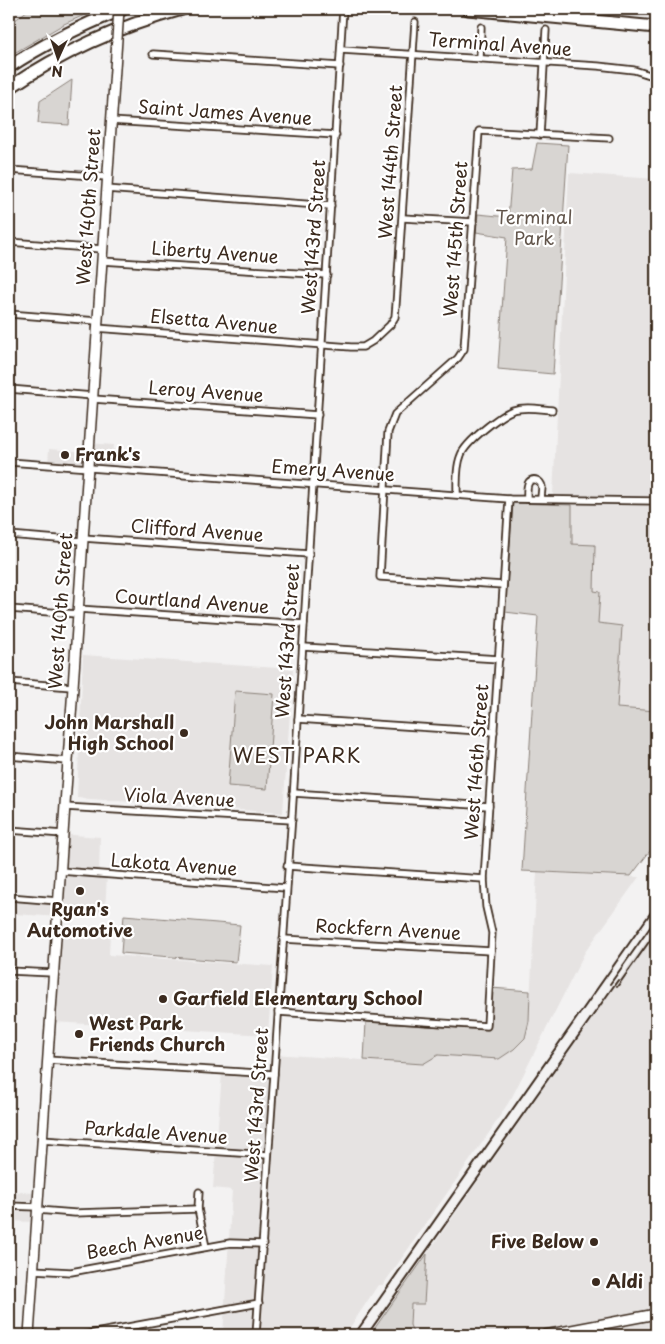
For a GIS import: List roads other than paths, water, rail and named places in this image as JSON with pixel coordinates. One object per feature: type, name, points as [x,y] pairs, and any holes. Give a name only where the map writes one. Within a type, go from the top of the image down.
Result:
[{"type":"highway","points":[[9,67],[70,32],[123,9]]},
{"type":"highway","points":[[9,88],[76,48],[127,27],[182,9]]},
{"type":"highway","points":[[468,9],[656,27]]},
{"type":"highway","points":[[540,9],[656,20]]},
{"type":"street","name":"West 140th Street","points":[[29,1335],[93,397],[96,324],[119,9]]},
{"type":"street","name":"West 143rd Street","points":[[256,1335],[284,939],[287,866],[292,820],[343,11]]},
{"type":"street","name":"West 144th Street","points":[[396,304],[415,22]]},
{"type":"street","points":[[480,59],[481,27]]},
{"type":"street","points":[[546,30],[540,136],[609,138]]},
{"type":"street","name":"Terminal Avenue","points":[[341,50],[634,70],[656,76]]},
{"type":"street","points":[[153,54],[340,66]]},
{"type":"street","name":"Saint James Avenue","points":[[111,122],[336,136]]},
{"type":"street","name":"West 145th Street","points":[[385,489],[388,432],[395,414],[458,358],[464,350],[479,131],[540,136]]},
{"type":"street","points":[[9,170],[107,177]]},
{"type":"street","points":[[106,189],[331,206]]},
{"type":"street","points":[[403,218],[473,222]]},
{"type":"street","points":[[9,242],[102,249]]},
{"type":"street","name":"Liberty Avenue","points":[[102,261],[327,276]]},
{"type":"street","name":"Elsetta Avenue","points":[[9,314],[322,346],[363,347],[373,341],[390,324],[394,317],[396,304]]},
{"type":"street","name":"Leroy Avenue","points":[[9,389],[318,415]]},
{"type":"street","points":[[457,494],[458,465],[461,454],[467,446],[501,416],[514,410],[530,408],[552,410]]},
{"type":"street","name":"Emery Avenue","points":[[9,462],[509,499],[656,501]]},
{"type":"street","points":[[527,499],[528,485],[531,481],[535,480],[542,486],[541,499]]},
{"type":"street","points":[[385,489],[380,577],[503,585]]},
{"type":"street","name":"West 146th Street","points":[[278,1012],[487,1026],[492,933],[486,907],[484,878],[509,499]]},
{"type":"street","name":"Clifford Avenue","points":[[9,535],[308,554]]},
{"type":"street","name":"Courtland Avenue","points":[[9,609],[304,624]]},
{"type":"street","points":[[303,647],[499,659]]},
{"type":"street","points":[[9,682],[72,686]]},
{"type":"street","points":[[298,718],[494,732]]},
{"type":"street","points":[[9,756],[67,761]]},
{"type":"street","points":[[293,793],[489,806]]},
{"type":"street","name":"Viola Avenue","points":[[64,807],[292,820]]},
{"type":"street","points":[[9,830],[63,834]]},
{"type":"street","points":[[287,866],[484,878]]},
{"type":"street","name":"Lakota Avenue","points":[[60,871],[286,888]]},
{"type":"street","points":[[9,897],[58,901]]},
{"type":"street","name":"Rockfern Avenue","points":[[284,939],[491,951]]},
{"type":"street","points":[[9,971],[53,973]]},
{"type":"street","points":[[47,1060],[274,1074]]},
{"type":"street","name":"Parkdale Avenue","points":[[41,1140],[268,1156]]},
{"type":"street","points":[[199,1192],[198,1209],[206,1247]]},
{"type":"street","points":[[9,1206],[75,1213],[198,1209]]},
{"type":"street","name":"Beech Avenue","points":[[33,1270],[71,1272],[230,1243],[263,1244]]},
{"type":"street","points":[[84,1335],[259,1302]]},
{"type":"street","points":[[545,1335],[593,1331],[656,1314]]},
{"type":"railway","points":[[354,1335],[656,905]]},
{"type":"railway","points":[[610,984],[656,919]]},
{"type":"railway","points":[[617,987],[656,932]]},
{"type":"railway","points":[[367,1335],[618,980]]},
{"type":"place","name":"Frank's","points":[[65,455]]},
{"type":"place","name":"John Marshall High School","points":[[184,733]]},
{"type":"place","name":"Ryan's Automotive","points":[[80,891]]},
{"type":"place","name":"Garfield Elementary School","points":[[163,999]]},
{"type":"place","name":"West Park Friends Church","points":[[79,1034]]},
{"type":"place","name":"Five Below","points":[[594,1242]]},
{"type":"place","name":"Aldi","points":[[596,1282]]},
{"type":"district","name":"WEST PARK","points":[[297,756]]},
{"type":"park label","name":"Terminal Park","points":[[534,228]]}]
